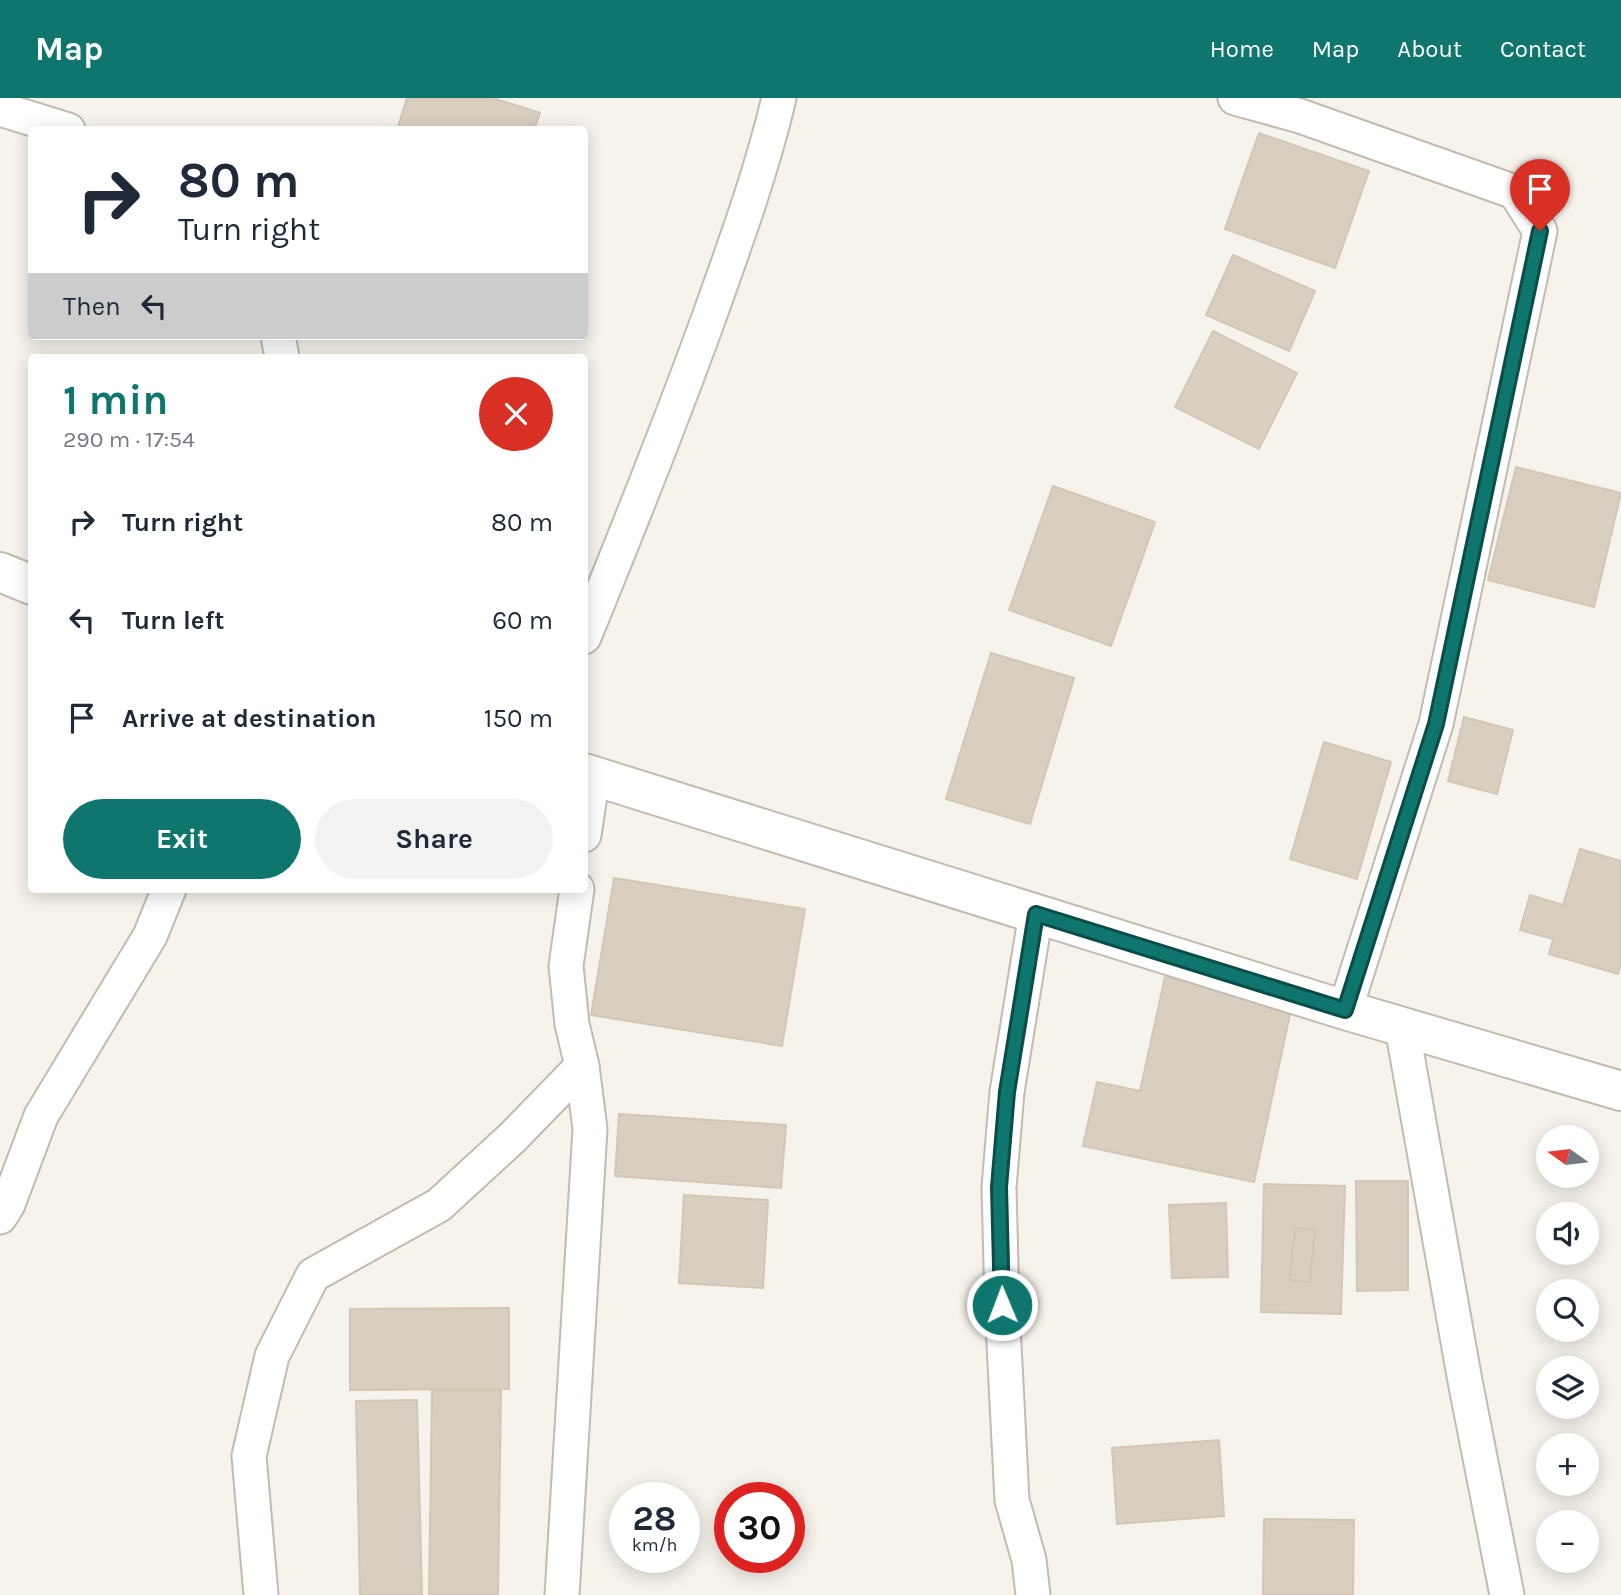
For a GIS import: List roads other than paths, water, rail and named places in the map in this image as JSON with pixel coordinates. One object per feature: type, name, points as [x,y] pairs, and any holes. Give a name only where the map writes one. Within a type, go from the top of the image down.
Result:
[{"type":"street","points":[[588,627],[657,460],[765,157],[779,98]]},
{"type":"street","points":[[1235,98],[1300,116],[1515,192],[1540,231],[1436,724],[1345,1010]]},
{"type":"street","points":[[0,109],[55,126]]},
{"type":"street","points":[[0,572],[28,583]]},
{"type":"street","points":[[589,774],[1345,1010],[1621,1091]]},
{"type":"street","points":[[0,1217],[8,1204],[41,1116],[150,936],[167,893]]},
{"type":"street","points":[[562,1595],[590,1129],[582,1066],[572,1024],[566,966],[576,893]]},
{"type":"street","points":[[1033,1595],[1029,1560],[1012,1500],[999,1187],[1007,1092],[1036,914]]},
{"type":"street","points":[[1402,1027],[1465,1381],[1507,1595]]},
{"type":"street","points":[[261,1595],[248,1456],[272,1356],[313,1275],[439,1205],[512,1138],[582,1066]]}]
